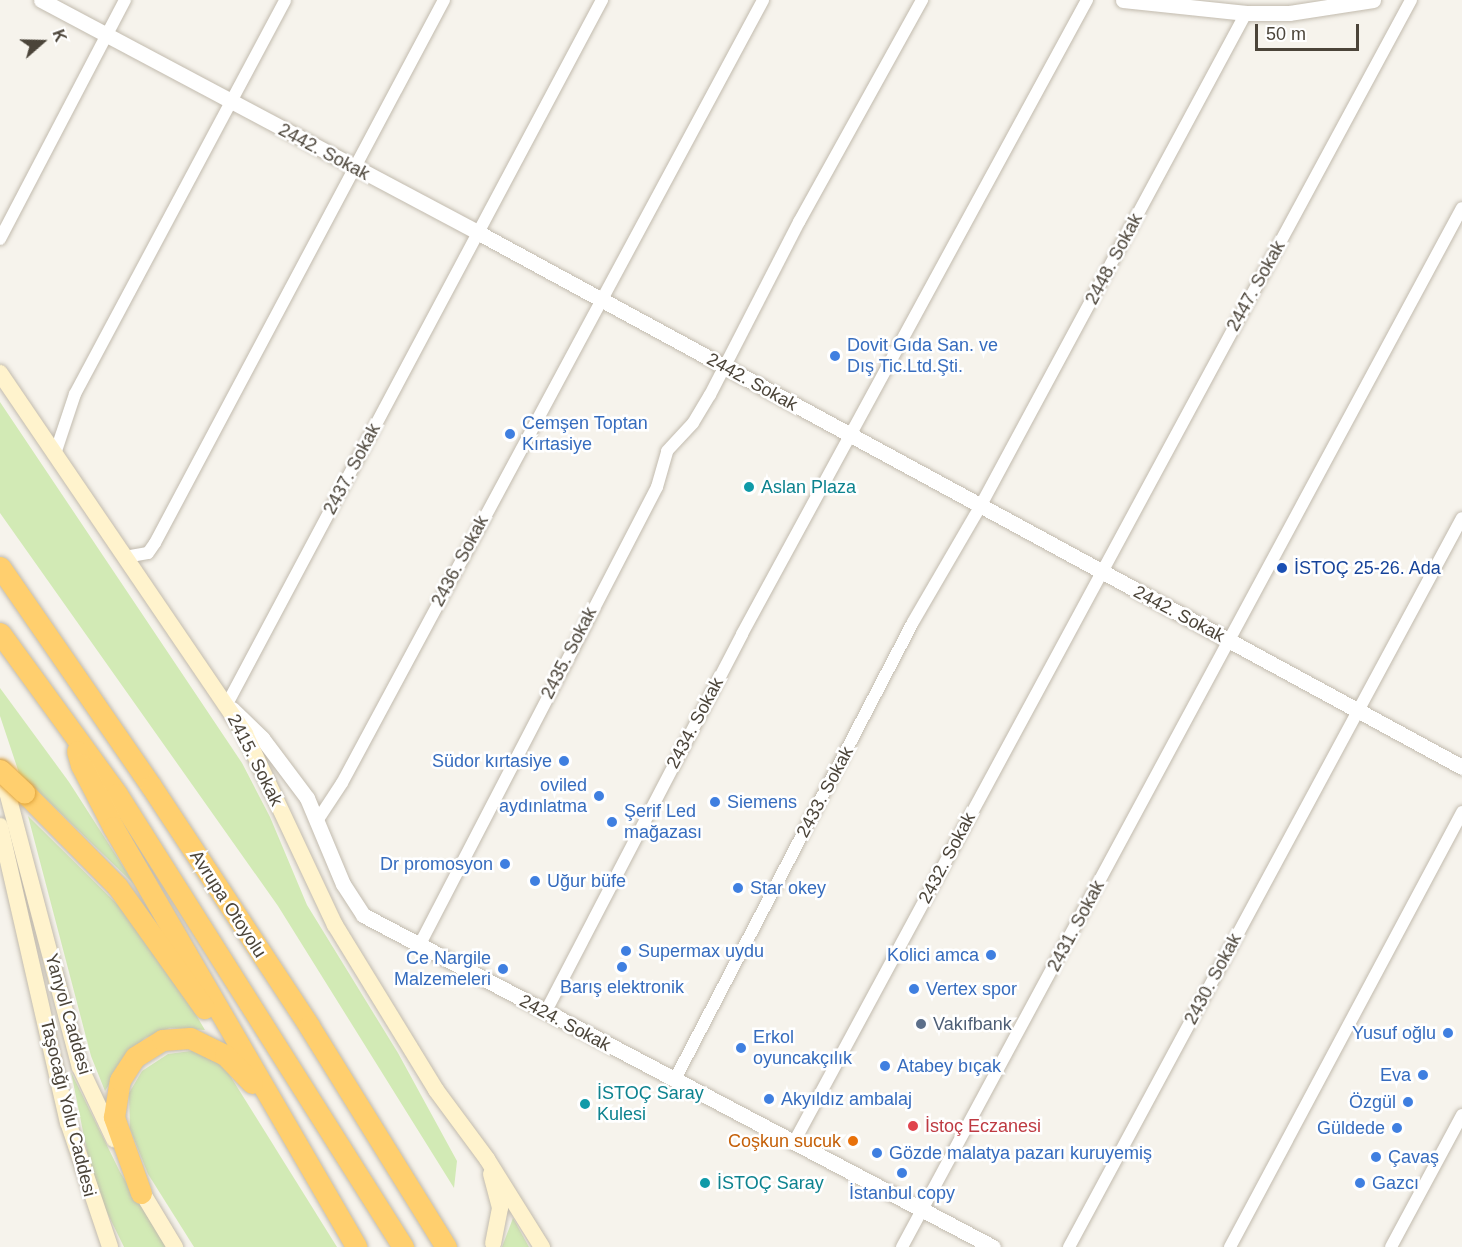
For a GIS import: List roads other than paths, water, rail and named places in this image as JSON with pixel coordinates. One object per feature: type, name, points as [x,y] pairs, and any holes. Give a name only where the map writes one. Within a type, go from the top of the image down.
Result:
[{"type":"highway","name":"Avrupa Otoyolu","points":[[0,567],[152,786],[309,1026],[446,1247]]},
{"type":"highway","name":"Avrupa Otoyolu","points":[[0,633],[74,733],[222,956],[403,1247]]},
{"type":"highway","points":[[74,733],[81,765],[108,817],[293,1144],[356,1247]]},
{"type":"highway","points":[[0,768],[117,886],[171,959],[293,1144]]},
{"type":"highway","points":[[141,1193],[114,1117],[120,1080],[135,1057],[162,1040],[190,1038],[225,1055],[252,1083]]},
{"type":"main road","name":"2415. Sokak","points":[[0,373],[226,706],[254,754],[335,925],[436,1090],[487,1159],[542,1247]]},
{"type":"main road","name":"Yanyol Caddesi","points":[[0,768],[80,1067],[141,1193],[175,1247]]},
{"type":"main road","name":"Taşocağı Yolu Caddesi","points":[[0,826],[68,1122],[110,1247]]},
{"type":"main road","points":[[487,1159],[500,1208],[493,1243]]},
{"type":"street","name":"2442. Sokak","points":[[41,0],[477,232],[849,436],[981,505],[1462,766]]},
{"type":"street","points":[[0,239],[125,0]]},
{"type":"street","points":[[55,454],[75,394],[228,100],[285,0]]},
{"type":"street","points":[[124,557],[148,553],[155,543],[353,167],[444,0]]},
{"type":"street","name":"2437. Sokak","points":[[226,706],[602,0]]},
{"type":"street","name":"2436. Sokak","points":[[317,821],[342,783],[599,299],[763,0]]},
{"type":"street","name":"2435. Sokak","points":[[418,946],[657,487],[667,451],[693,423],[922,0]]},
{"type":"street","name":"2434. Sokak","points":[[545,1013],[849,436],[1087,0]]},
{"type":"street","points":[[1123,0],[1246,13],[1313,11],[1373,0]]},
{"type":"street","name":"2447. Sokak","points":[[1101,572],[1411,0]]},
{"type":"street","name":"2448. Sokak","points":[[981,505],[1246,13]]},
{"type":"street","name":"2431. Sokak","points":[[902,1247],[1462,208]]},
{"type":"street","name":"2433. Sokak","points":[[674,1081],[909,630],[981,505]]},
{"type":"street","name":"2430. Sokak","points":[[1069,1247],[1462,518]]},
{"type":"street","name":"2432. Sokak","points":[[794,1144],[1101,572]]},
{"type":"street","name":"2424. Sokak","points":[[226,706],[276,755],[307,798],[343,884],[363,915],[674,1081],[993,1247]]},
{"type":"street","points":[[1230,1247],[1462,812]]},
{"type":"street","points":[[1391,1247],[1462,1115]]},
{"type":"place","name":"Dovit Gıda San. ve Dış Tic.Ltd.Şti.","points":[[835,356]]},
{"type":"place","name":"Cemşen Toptan Kırtasiye","points":[[510,434]]},
{"type":"place","name":"Aslan Plaza","points":[[749,487]]},
{"type":"place","name":"İSTOÇ 25-26. Ada","points":[[1282,568]]},
{"type":"place","name":"Südor kırtasiye","points":[[564,761]]},
{"type":"place","name":"oviled aydınlatma","points":[[599,796]]},
{"type":"place","name":"Siemens","points":[[715,802]]},
{"type":"place","name":"Şerif Led mağazası","points":[[612,822]]},
{"type":"place","name":"Dr promosyon","points":[[505,864]]},
{"type":"place","name":"Uğur büfe","points":[[535,881]]},
{"type":"place","name":"Star okey","points":[[738,888]]},
{"type":"place","name":"Supermax uydu","points":[[626,951]]},
{"type":"place","name":"Kolici amca","points":[[991,955]]},
{"type":"place","name":"Barış elektronik","points":[[622,967]]},
{"type":"place","name":"Ce Nargile Malzemeleri","points":[[503,969]]},
{"type":"place","name":"Vertex spor","points":[[914,989]]},
{"type":"place","name":"Vakıfbank","points":[[921,1024]]},
{"type":"place","name":"Yusuf oğlu","points":[[1448,1033]]},
{"type":"place","name":"Erkol oyuncakçılık","points":[[741,1048]]},
{"type":"place","name":"Atabey bıçak","points":[[885,1066]]},
{"type":"place","name":"Eva","points":[[1423,1075]]},
{"type":"place","name":"Akyıldız ambalaj","points":[[769,1099]]},
{"type":"place","name":"Özgül","points":[[1408,1102]]},
{"type":"place","name":"İSTOÇ Saray Kulesi","points":[[585,1104]]},
{"type":"place","name":"İstoç Eczanesi","points":[[913,1126]]},
{"type":"place","name":"Güldede","points":[[1397,1128]]},
{"type":"place","name":"Coşkun sucuk","points":[[853,1141]]},
{"type":"place","name":"Gözde malatya pazarı kuruyemiş","points":[[877,1153]]},
{"type":"place","name":"Çavaş","points":[[1376,1157]]},
{"type":"place","name":"İstanbul copy","points":[[902,1173]]},
{"type":"place","name":"İSTOÇ Saray","points":[[705,1183]]},
{"type":"place","name":"Gazcı","points":[[1360,1183]]}]
